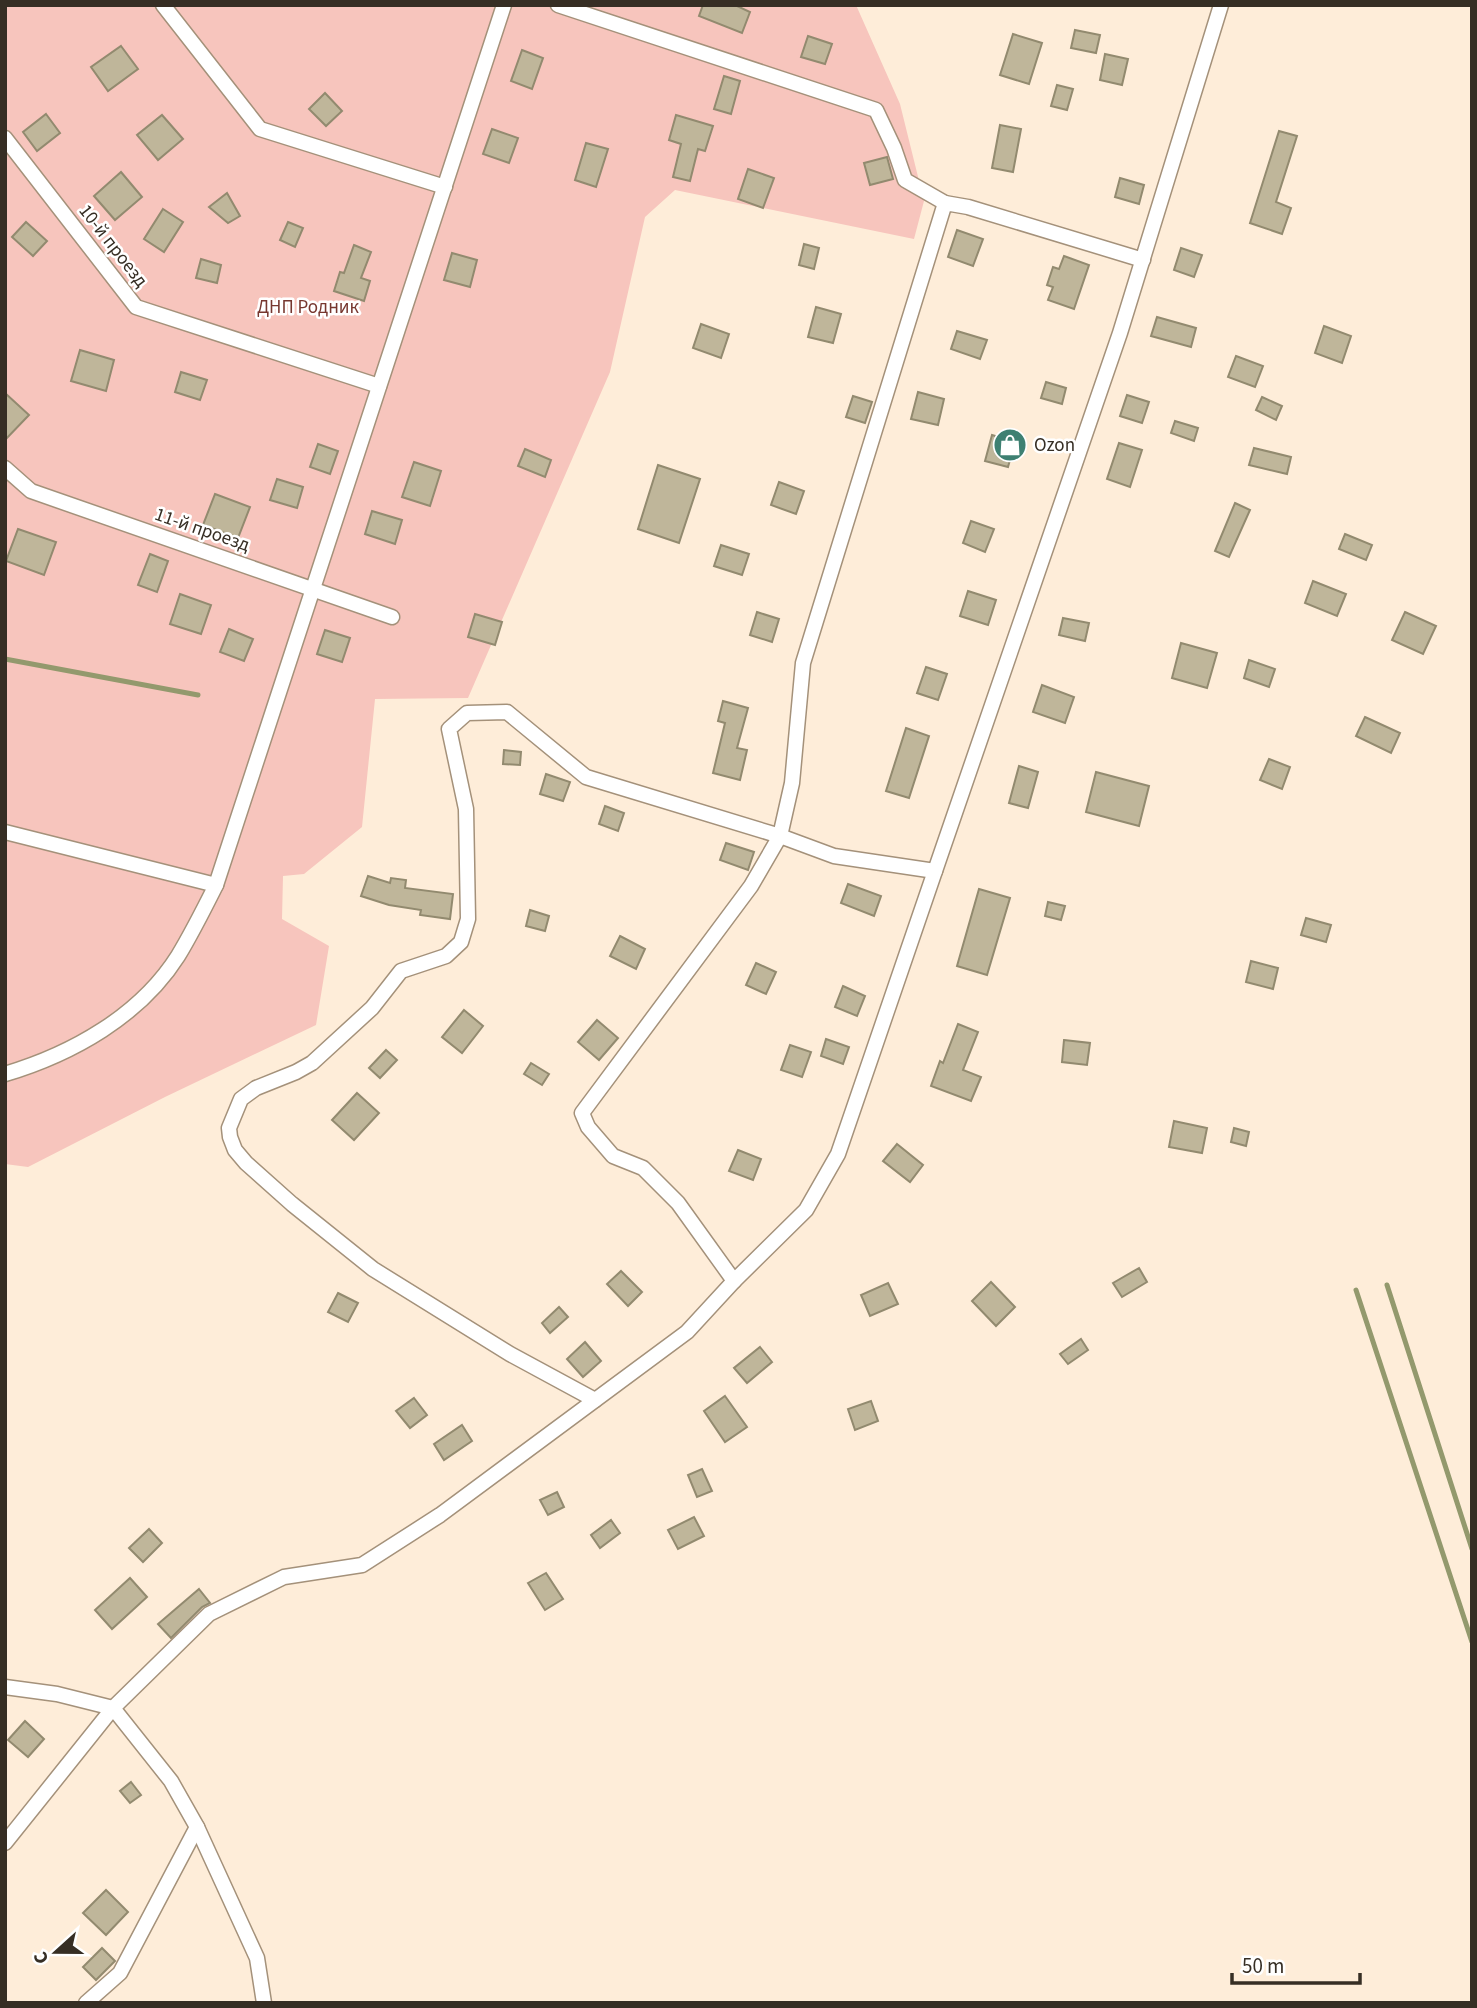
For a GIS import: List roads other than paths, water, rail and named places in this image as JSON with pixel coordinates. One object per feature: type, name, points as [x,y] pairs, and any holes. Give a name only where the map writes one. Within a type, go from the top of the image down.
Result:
[{"type":"street","points":[[163,5],[260,129],[444,187]]},
{"type":"street","points":[[5,1074],[43,1062],[94,1036],[135,1007],[177,958],[216,886],[504,5]]},
{"type":"street","points":[[558,5],[876,110],[905,180],[945,204],[968,207],[1143,260]]},
{"type":"street","points":[[5,1843],[113,1709],[209,1614],[284,1577],[362,1565],[439,1515],[687,1332],[806,1210],[838,1154],[1120,334],[1221,5]]},
{"type":"street","name":"10-й проезд","points":[[5,138],[136,307],[379,386]]},
{"type":"street","points":[[734,1281],[678,1203],[643,1168],[613,1156],[588,1127],[582,1113],[751,887],[780,836],[792,783],[803,663],[945,204]]},
{"type":"street","name":"11-й проезд","points":[[5,468],[31,491],[393,617]]},
{"type":"street","points":[[596,1400],[510,1354],[373,1269],[246,1163],[235,1150],[229,1128],[241,1099],[256,1088],[312,1063],[372,1008],[401,971],[446,956],[461,943],[468,919],[466,809],[449,729],[467,713],[507,712],[586,777],[780,836],[834,856],[935,871]]},
{"type":"street","points":[[5,832],[216,886]]},
{"type":"street","points":[[5,1687],[57,1694],[113,1709],[171,1781],[197,1827],[257,1958],[264,2003]]},
{"type":"street","points":[[86,2003],[120,1973],[197,1827]]},
{"type":"waterway","points":[[5,659],[198,695]]},
{"type":"waterway","points":[[1387,1285],[1472,1549]]},
{"type":"waterway","points":[[1356,1290],[1472,1642]]},
{"type":"place","name":"Ozon","points":[[1010,445]]},
{"type":"park label","name":"ДНП Родник","points":[[308,307]]}]
